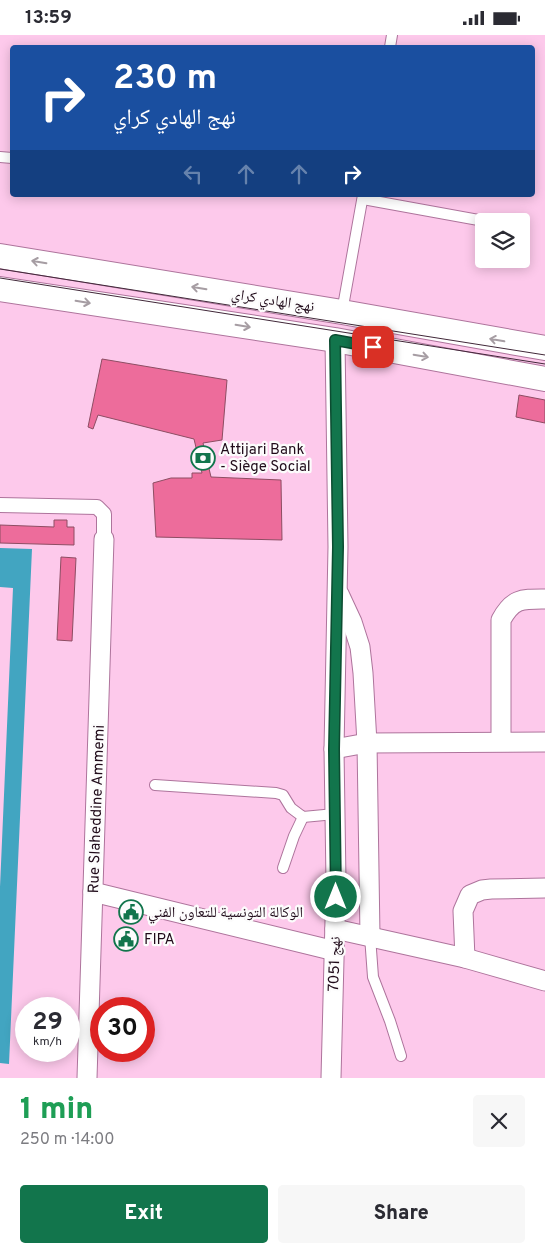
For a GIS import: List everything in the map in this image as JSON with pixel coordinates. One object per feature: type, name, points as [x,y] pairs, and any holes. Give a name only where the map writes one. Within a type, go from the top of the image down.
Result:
[{"type":"street","name":"نهج الهادي كراي","points":[[0,256],[342,312],[545,349]]},
{"type":"street","name":"نهج الهادي كراي","points":[[0,289],[335,340],[545,379]]},
{"type":"street","name":"نهج 7051","points":[[330,1078],[335,951],[334,749],[338,547],[335,340]]},
{"type":"street","points":[[0,505],[97,507],[104,514],[104,539]]},
{"type":"street","name":"Rue Slaheddine Ammemi","points":[[87,1078],[104,539]]},
{"type":"street","points":[[336,588],[352,622],[360,647],[363,673],[367,743],[370,936]]},
{"type":"street","points":[[501,741],[501,620],[510,606],[518,601],[545,599]]},
{"type":"street","points":[[334,749],[367,743],[545,742]]},
{"type":"street","points":[[465,958],[463,911],[470,895],[482,889],[545,888]]},
{"type":"street","points":[[93,892],[335,951]]},
{"type":"street","points":[[335,929],[465,958],[545,981]]},
{"type":"lane","points":[[342,312],[363,197],[475,219]]},
{"type":"lane","points":[[155,785],[276,793],[283,795],[292,808],[303,817],[335,814]]},
{"type":"lane","points":[[283,868],[303,817]]},
{"type":"lane","points":[[370,936],[373,977],[401,1056]]},
{"type":"water","points":[[0,548],[32,549],[9,1064],[0,1063],[0,887],[13,588],[0,587]]},
{"type":"building","name":"Attijari Bank - Siège Social","points":[[102,359],[227,380],[222,440],[203,443],[211,477],[281,480],[282,540],[156,537],[153,483],[171,478],[192,478],[192,473],[202,473],[194,439],[98,415],[93,429],[88,427]]},
{"type":"building","points":[[519,395],[545,400],[545,423],[516,417]]},
{"type":"building","points":[[54,520],[67,520],[67,527],[74,527],[74,545],[0,543],[0,525],[54,527]]},
{"type":"building","points":[[61,557],[76,558],[72,641],[57,640]]},
{"type":"tram line","points":[[0,269],[545,355]]},
{"type":"tram line","points":[[0,278],[545,364]]},
{"type":"place","name":"Attijari Bank - Siège Social","points":[[203,458]]},
{"type":"place","name":"الوكالة التونسية للتعاون الفني","points":[[131,912]]},
{"type":"place","name":"FIPA","points":[[126,939]]},
{"type":"route","points":[[336,897],[334,749],[338,547],[335,340],[373,347]]}]
